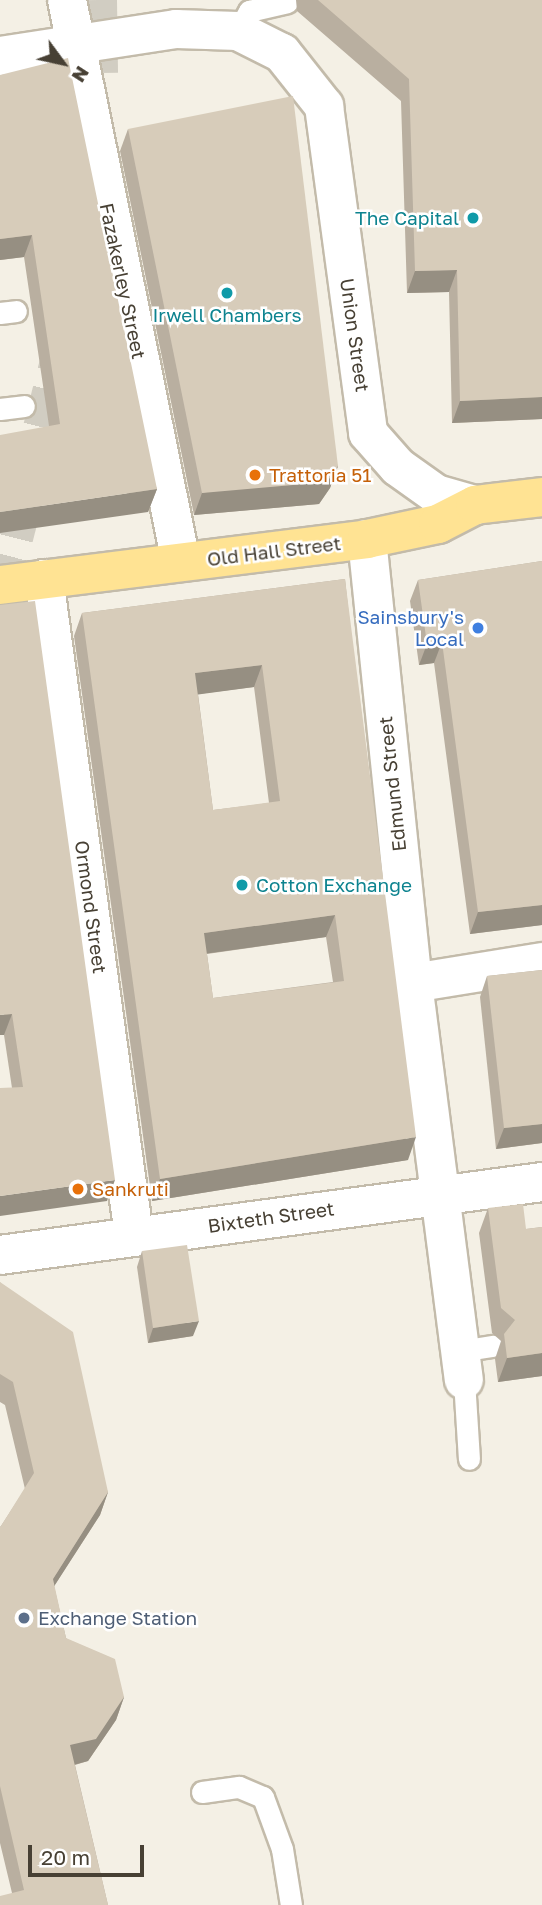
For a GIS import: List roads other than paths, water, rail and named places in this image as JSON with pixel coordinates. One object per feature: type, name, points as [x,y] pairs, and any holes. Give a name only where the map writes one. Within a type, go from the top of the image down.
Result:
[{"type":"main road","name":"Old Hall Street","points":[[0,585],[367,539],[438,523],[475,505],[542,497]]},
{"type":"street","name":"Fazakerley Street","points":[[67,0],[181,562]]},
{"type":"street","points":[[0,56],[74,41],[176,29],[244,14]]},
{"type":"street","name":"Union Street","points":[[244,14],[282,53],[324,106],[368,433],[398,467],[436,494],[475,505]]},
{"type":"street","name":"Edmund Street","points":[[367,539],[412,983],[439,1196],[473,1359]]},
{"type":"street","name":"Ormond Street","points":[[44,579],[134,1235]]},
{"type":"street","points":[[412,983],[542,962]]},
{"type":"street","name":"Bixteth Street","points":[[0,1255],[542,1182]]},
{"type":"lane","points":[[244,14],[287,2]]},
{"type":"lane","points":[[0,409],[24,406]]},
{"type":"lane","points":[[469,1459],[473,1359]]},
{"type":"lane","points":[[202,1792],[239,1787],[262,1797],[282,1849],[291,1905]]},
{"type":"tunnel","points":[[98,0],[99,73]]},
{"type":"tunnel","points":[[0,593],[59,361]]},
{"type":"place","name":"The Capital","points":[[473,218]]},
{"type":"place","name":"Irwell Chambers","points":[[227,293]]},
{"type":"place","name":"Trattoria 51","points":[[255,475]]},
{"type":"place","name":"Sainsbury's Local","points":[[478,628]]},
{"type":"place","name":"Cotton Exchange","points":[[242,885]]},
{"type":"place","name":"Sankruti","points":[[78,1189]]},
{"type":"place","name":"Exchange Station","points":[[24,1618]]}]
